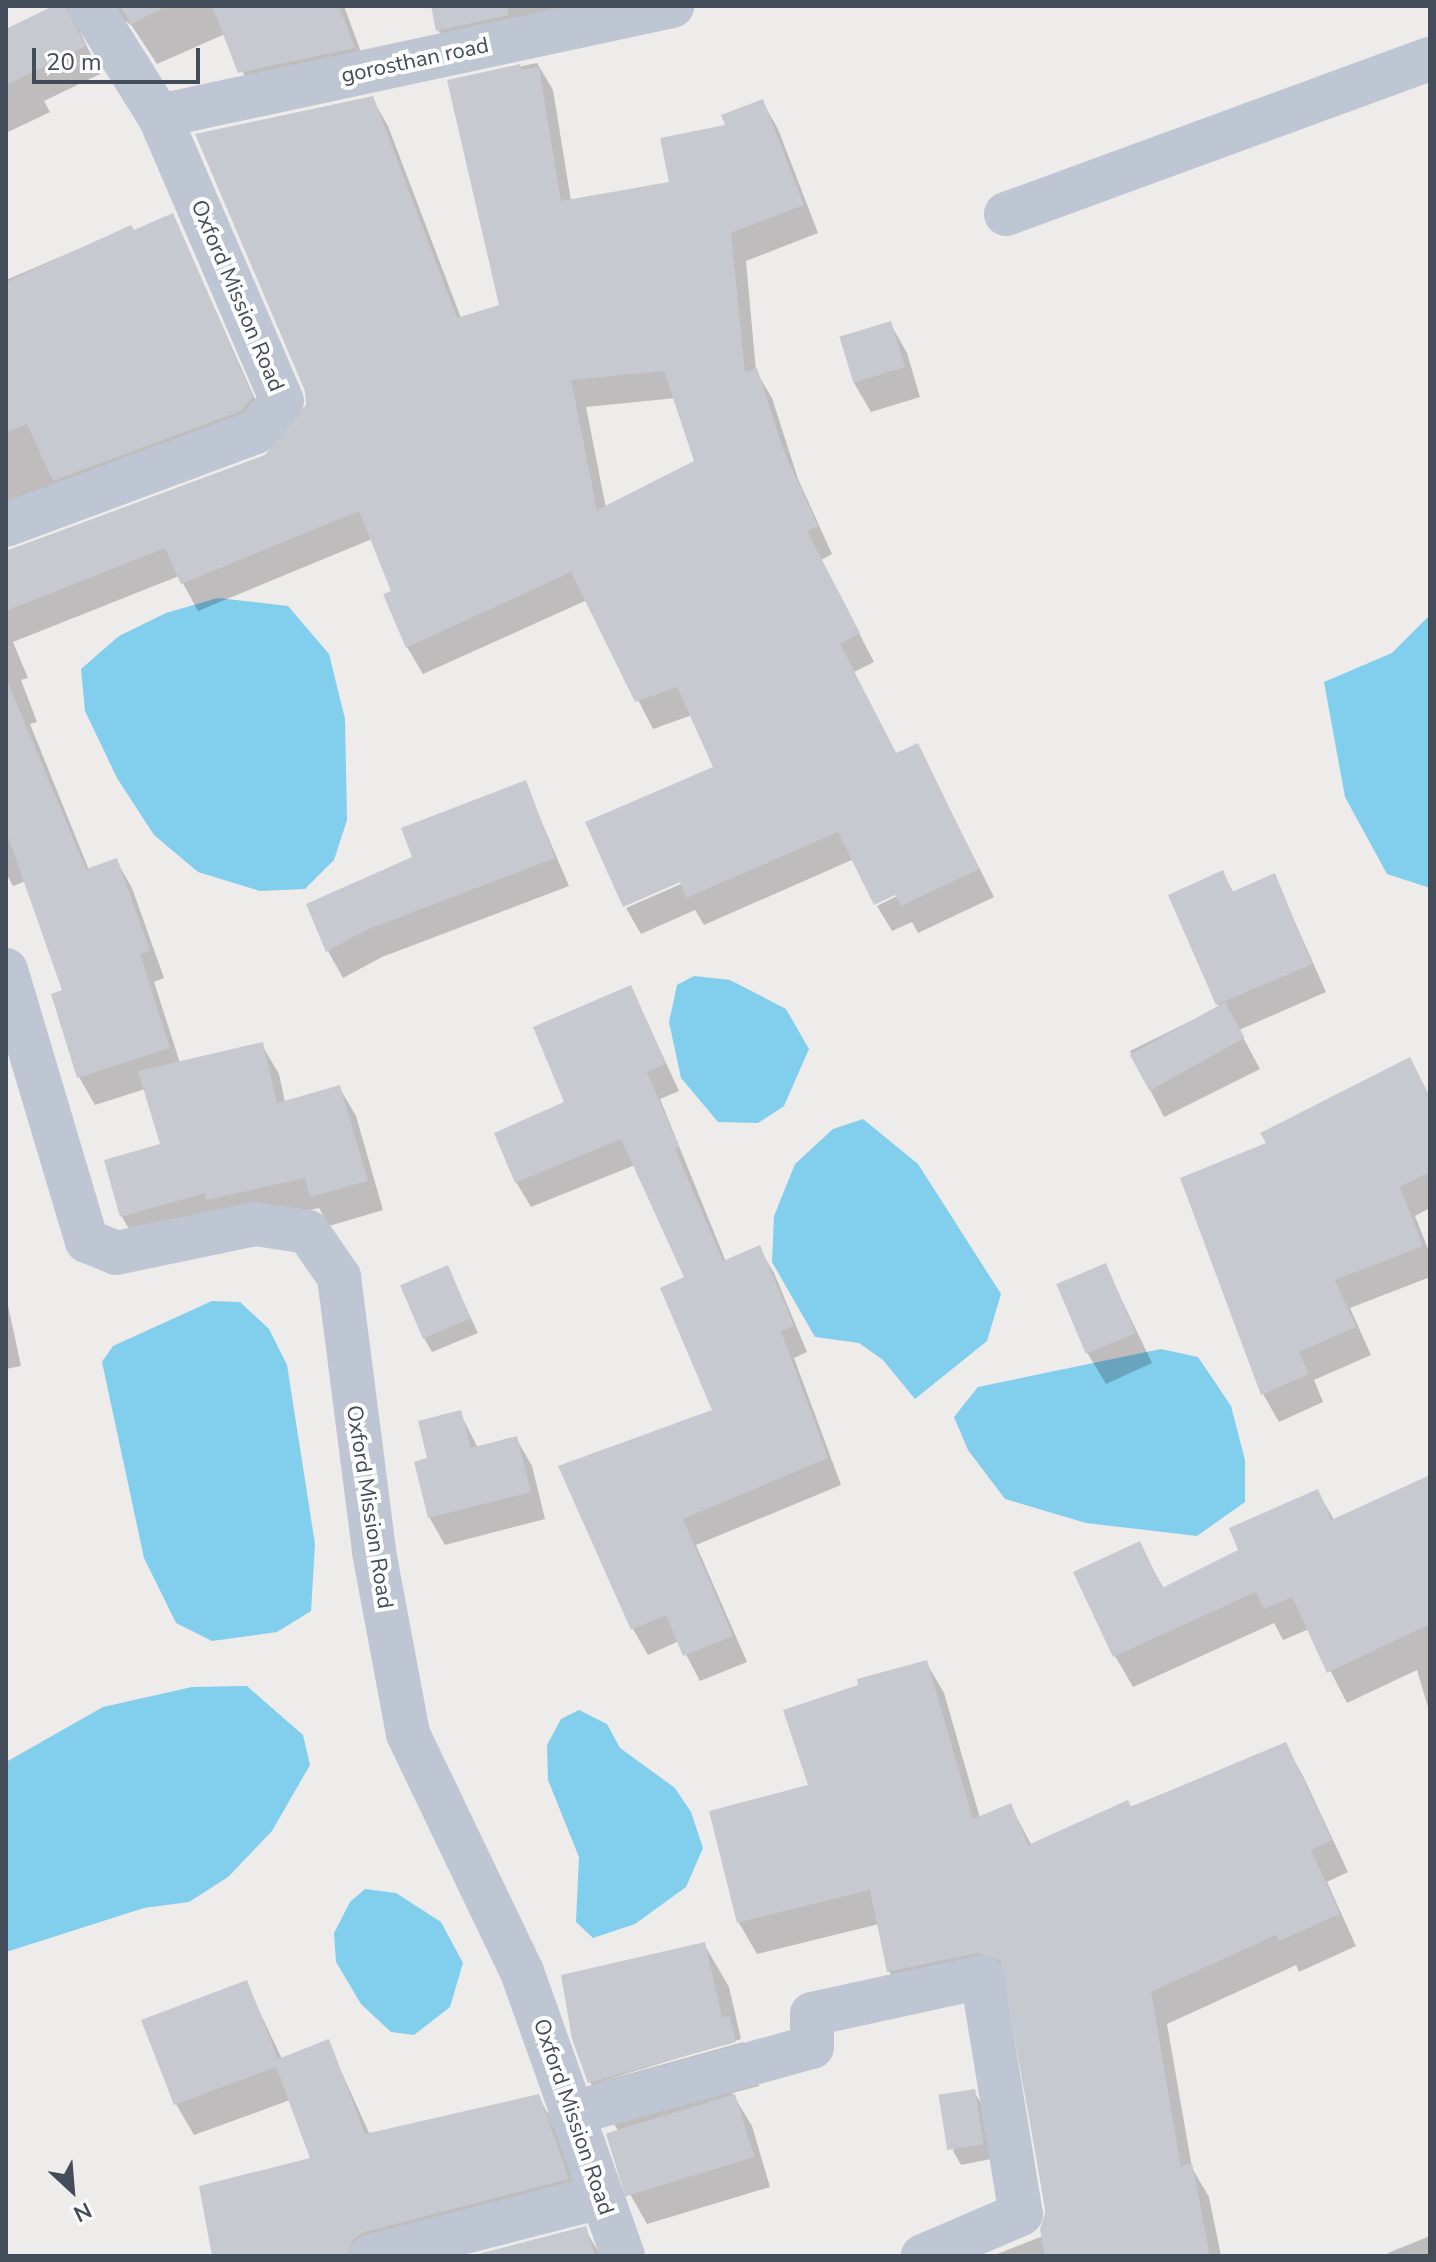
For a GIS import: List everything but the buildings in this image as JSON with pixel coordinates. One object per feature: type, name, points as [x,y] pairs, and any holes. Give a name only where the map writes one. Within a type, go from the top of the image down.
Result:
[{"type":"street","name":"Oxford Mission Road","points":[[6,525],[256,432],[282,401],[159,116],[90,6]]},
{"type":"street","name":"gorosthan road","points":[[159,116],[672,6]]},
{"type":"street","points":[[1006,214],[1430,59]]},
{"type":"street","name":"Oxford Mission Road","points":[[6,970],[87,1241],[116,1253],[255,1224],[308,1232],[339,1277],[374,1552],[408,1734],[522,1972],[623,2256]]},
{"type":"street","points":[[570,2114],[812,2047],[812,2014],[982,1977],[1021,2214],[923,2256]]},
{"type":"street","points":[[371,2256],[461,2244],[600,2197]]},
{"type":"water","points":[[218,598],[288,606],[329,654],[345,719],[347,820],[334,860],[305,889],[260,891],[198,872],[154,835],[117,778],[85,711],[81,669],[119,636],[166,613]]},
{"type":"water","points":[[1430,615],[1430,888],[1387,874],[1345,797],[1324,682],[1392,653]]},
{"type":"water","points":[[694,976],[730,980],[786,1009],[809,1049],[784,1106],[758,1123],[718,1122],[681,1078],[669,1022],[677,985]]},
{"type":"water","points":[[863,1119],[918,1164],[1001,1294],[987,1341],[915,1399],[883,1360],[859,1343],[815,1337],[772,1262],[774,1216],[795,1164],[833,1129]]},
{"type":"water","points":[[212,1301],[240,1302],[269,1329],[287,1365],[315,1544],[311,1611],[277,1632],[212,1641],[176,1623],[144,1558],[102,1362],[113,1346]]},
{"type":"water","points":[[1161,1349],[1198,1357],[1231,1406],[1245,1460],[1245,1502],[1197,1536],[1086,1523],[1005,1499],[968,1450],[954,1417],[978,1387]]},
{"type":"water","points":[[247,1686],[303,1735],[310,1765],[272,1831],[228,1877],[189,1902],[144,1908],[6,1952],[6,1762],[103,1707],[192,1687]]},
{"type":"water","points":[[579,1710],[607,1724],[620,1748],[675,1788],[691,1812],[703,1848],[686,1887],[635,1924],[593,1938],[576,1922],[579,1857],[548,1780],[547,1745],[561,1719]]},
{"type":"water","points":[[365,1889],[396,1893],[441,1922],[463,1963],[450,2007],[414,2035],[391,2032],[361,2004],[336,1962],[334,1933],[350,1902]]}]
